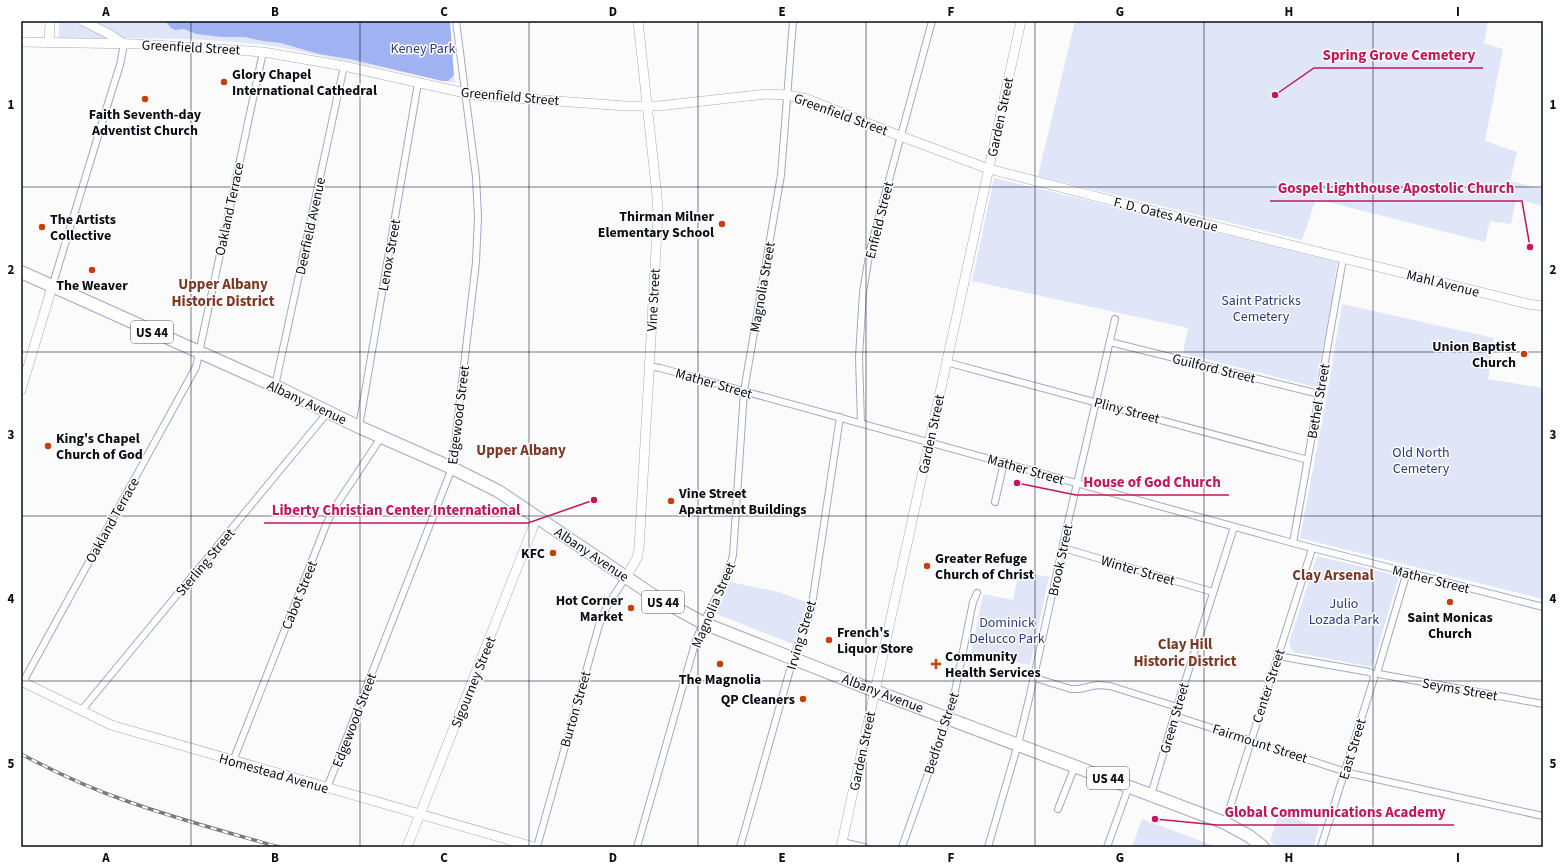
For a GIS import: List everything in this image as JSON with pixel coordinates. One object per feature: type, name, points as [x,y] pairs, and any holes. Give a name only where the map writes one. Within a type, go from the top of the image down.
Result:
[{"type":"highway","name":"Albany Avenue","points":[[21,272],[275,386],[359,427],[452,468],[498,491],[663,602],[703,623],[875,691],[948,717],[1225,823],[1240,830],[1260,846]]},
{"type":"street","points":[[49,43],[50,21]]},
{"type":"street","points":[[21,390],[110,100],[120,65],[124,44],[109,34],[83,21]]},
{"type":"street","name":"Edgewood Street","points":[[327,788],[452,468],[476,262],[478,217],[476,177],[456,21]]},
{"type":"street","name":"Vine Street","points":[[626,577],[638,554],[658,206],[638,21]]},
{"type":"street","name":"Magnolia Street","points":[[637,847],[696,640],[728,572],[733,555],[744,391],[780,181],[793,21]]},
{"type":"street","name":"Enfield Street","points":[[861,423],[859,357],[863,292],[870,250],[932,21]]},
{"type":"street","name":"Garden Street","points":[[842,845],[1021,21]]},
{"type":"street","name":"Greenfield Street","points":[[21,42],[124,44],[263,52],[344,66],[474,95],[647,106],[766,94],[787,95],[807,99],[900,136],[989,168]]},
{"type":"street","name":"Oakland Terrace","points":[[22,681],[196,367],[263,52]]},
{"type":"street","name":"Deerfield Avenue","points":[[275,386],[344,66]]},
{"type":"street","name":"Lenox Street","points":[[359,427],[418,83]]},
{"type":"street","name":"F. D. Oates Avenue","points":[[989,168],[1343,259]]},
{"type":"street","name":"Mahl Avenue","points":[[1343,259],[1528,304],[1543,306]]},
{"type":"street","name":"Bethel Street","points":[[1293,544],[1343,259]]},
{"type":"street","name":"Brook Street","points":[[988,847],[1009,778],[1035,678],[1077,483],[1115,319]]},
{"type":"street","name":"Guilford Street","points":[[1110,342],[1319,394]]},
{"type":"street","name":"Pliny Street","points":[[946,362],[1308,460]]},
{"type":"street","name":"Mather Street","points":[[649,366],[1004,462],[1293,544],[1543,607]]},
{"type":"street","name":"Sterling Street","points":[[81,712],[328,412]]},
{"type":"street","name":"Irving Street","points":[[740,847],[793,659],[811,611],[840,417]]},
{"type":"street","name":"Cabot Street","points":[[233,761],[326,525],[341,498],[382,436]]},
{"type":"street","points":[[995,502],[1004,462]]},
{"type":"street","name":"Sigourney Street","points":[[408,847],[536,517]]},
{"type":"street","name":"Green Street","points":[[1151,794],[1234,527]]},
{"type":"street","name":"Winter Street","points":[[1063,548],[1213,592]]},
{"type":"street","name":"Center Street","points":[[1225,823],[1312,549]]},
{"type":"street","name":"East Street","points":[[1321,847],[1407,572]]},
{"type":"street","name":"Burton Street","points":[[535,847],[599,625],[607,606],[626,577]]},
{"type":"street","name":"Bedford Street","points":[[902,847],[954,699],[974,599],[978,593]]},
{"type":"street","name":"Seyms Street","points":[[1278,656],[1543,704]]},
{"type":"street","points":[[1035,678],[1071,689],[1079,689],[1097,685],[1110,686],[1177,707]]},
{"type":"street","name":"Homestead Avenue","points":[[22,681],[81,712],[111,725],[535,847]]},
{"type":"street","name":"Fairmount Street","points":[[1175,716],[1345,771],[1543,816]]},
{"type":"street","points":[[1058,809],[1075,766]]},
{"type":"street","points":[[1107,847],[1129,786]]},
{"type":"street","points":[[842,845],[864,847]]},
{"type":"green space","name":"Keney Park","points":[[59,21],[448,21],[455,83],[279,47],[252,43],[169,39],[59,38]]},
{"type":"green space","name":"Keney Park","points":[[165,21],[450,21],[454,75],[448,81],[442,81],[350,59],[319,54],[281,43],[245,37],[222,37],[196,34],[184,29],[175,30]]},
{"type":"green space","points":[[1075,21],[1488,21],[1484,43],[1503,49],[1485,141],[1517,152],[1510,181],[1543,189],[1543,206],[1516,199],[1511,224],[1490,221],[1485,242],[1316,199],[1302,240],[1038,176]]},
{"type":"green space","name":"Saint Patricks Cemetery","points":[[994,178],[1337,262],[1332,300],[1315,387],[1183,353],[1188,328],[972,281]]},
{"type":"green space","name":"Old North Cemetery","points":[[1342,304],[1494,338],[1488,379],[1543,388],[1543,599],[1300,538],[1328,390]]},
{"type":"green space","name":"Julio Lozada Park","points":[[1317,556],[1399,576],[1372,667],[1293,652],[1289,643]]},
{"type":"green space","name":"Dominick Delucco Park","points":[[1019,571],[1049,577],[1030,665],[971,653],[983,594],[1013,600]]},
{"type":"green space","points":[[730,582],[779,592],[806,602],[805,612],[793,644],[716,614]]},
{"type":"green space","points":[[1279,813],[1319,827],[1313,847],[1277,847],[1270,841]]},
{"type":"green space","points":[[1142,819],[1217,847],[1132,847]]},
{"type":"railway","points":[[21,754],[45,767],[121,799],[180,819],[279,847]]},
{"type":"place","name":"Glory Chapel International Cathedral","points":[[224,82]]},
{"type":"place","name":"Spring Grove Cemetery","points":[[1275,95]]},
{"type":"place","name":"Faith Seventh-day Adventist Church","points":[[145,99]]},
{"type":"place","name":"Thirman Milner Elementary School","points":[[722,224]]},
{"type":"place","name":"The Artists Collective","points":[[42,227]]},
{"type":"place","name":"Gospel Lighthouse Apostolic Church","points":[[1530,247]]},
{"type":"place","name":"The Weaver","points":[[92,270]]},
{"type":"place","name":"Union Baptist Church","points":[[1524,354]]},
{"type":"place","name":"King's Chapel Church of God","points":[[48,446]]},
{"type":"place","name":"House of God Church","points":[[1017,483]]},
{"type":"place","name":"Liberty Christian Center International","points":[[594,500]]},
{"type":"place","name":"Vine Street Apartment Buildings","points":[[671,501]]},
{"type":"place","name":"KFC","points":[[553,553]]},
{"type":"place","name":"Greater Refuge Church of Christ","points":[[927,566]]},
{"type":"place","name":"Saint Monicas Church","points":[[1450,602]]},
{"type":"place","name":"Hot Corner Market","points":[[631,608]]},
{"type":"place","name":"French's Liquor Store","points":[[829,640]]},
{"type":"place","name":"The Magnolia","points":[[720,664]]},
{"type":"place","name":"Community Health Services","points":[[936,664]]},
{"type":"place","name":"QP Cleaners","points":[[803,699]]},
{"type":"place","name":"Global Communications Academy","points":[[1155,819]]},
{"type":"district","name":"Upper Albany Historic District","points":[[223,292]]},
{"type":"district","name":"Upper Albany","points":[[521,450]]},
{"type":"district","name":"Clay Arsenal","points":[[1333,575]]},
{"type":"district","name":"Clay Hill Historic District","points":[[1185,652]]}]
